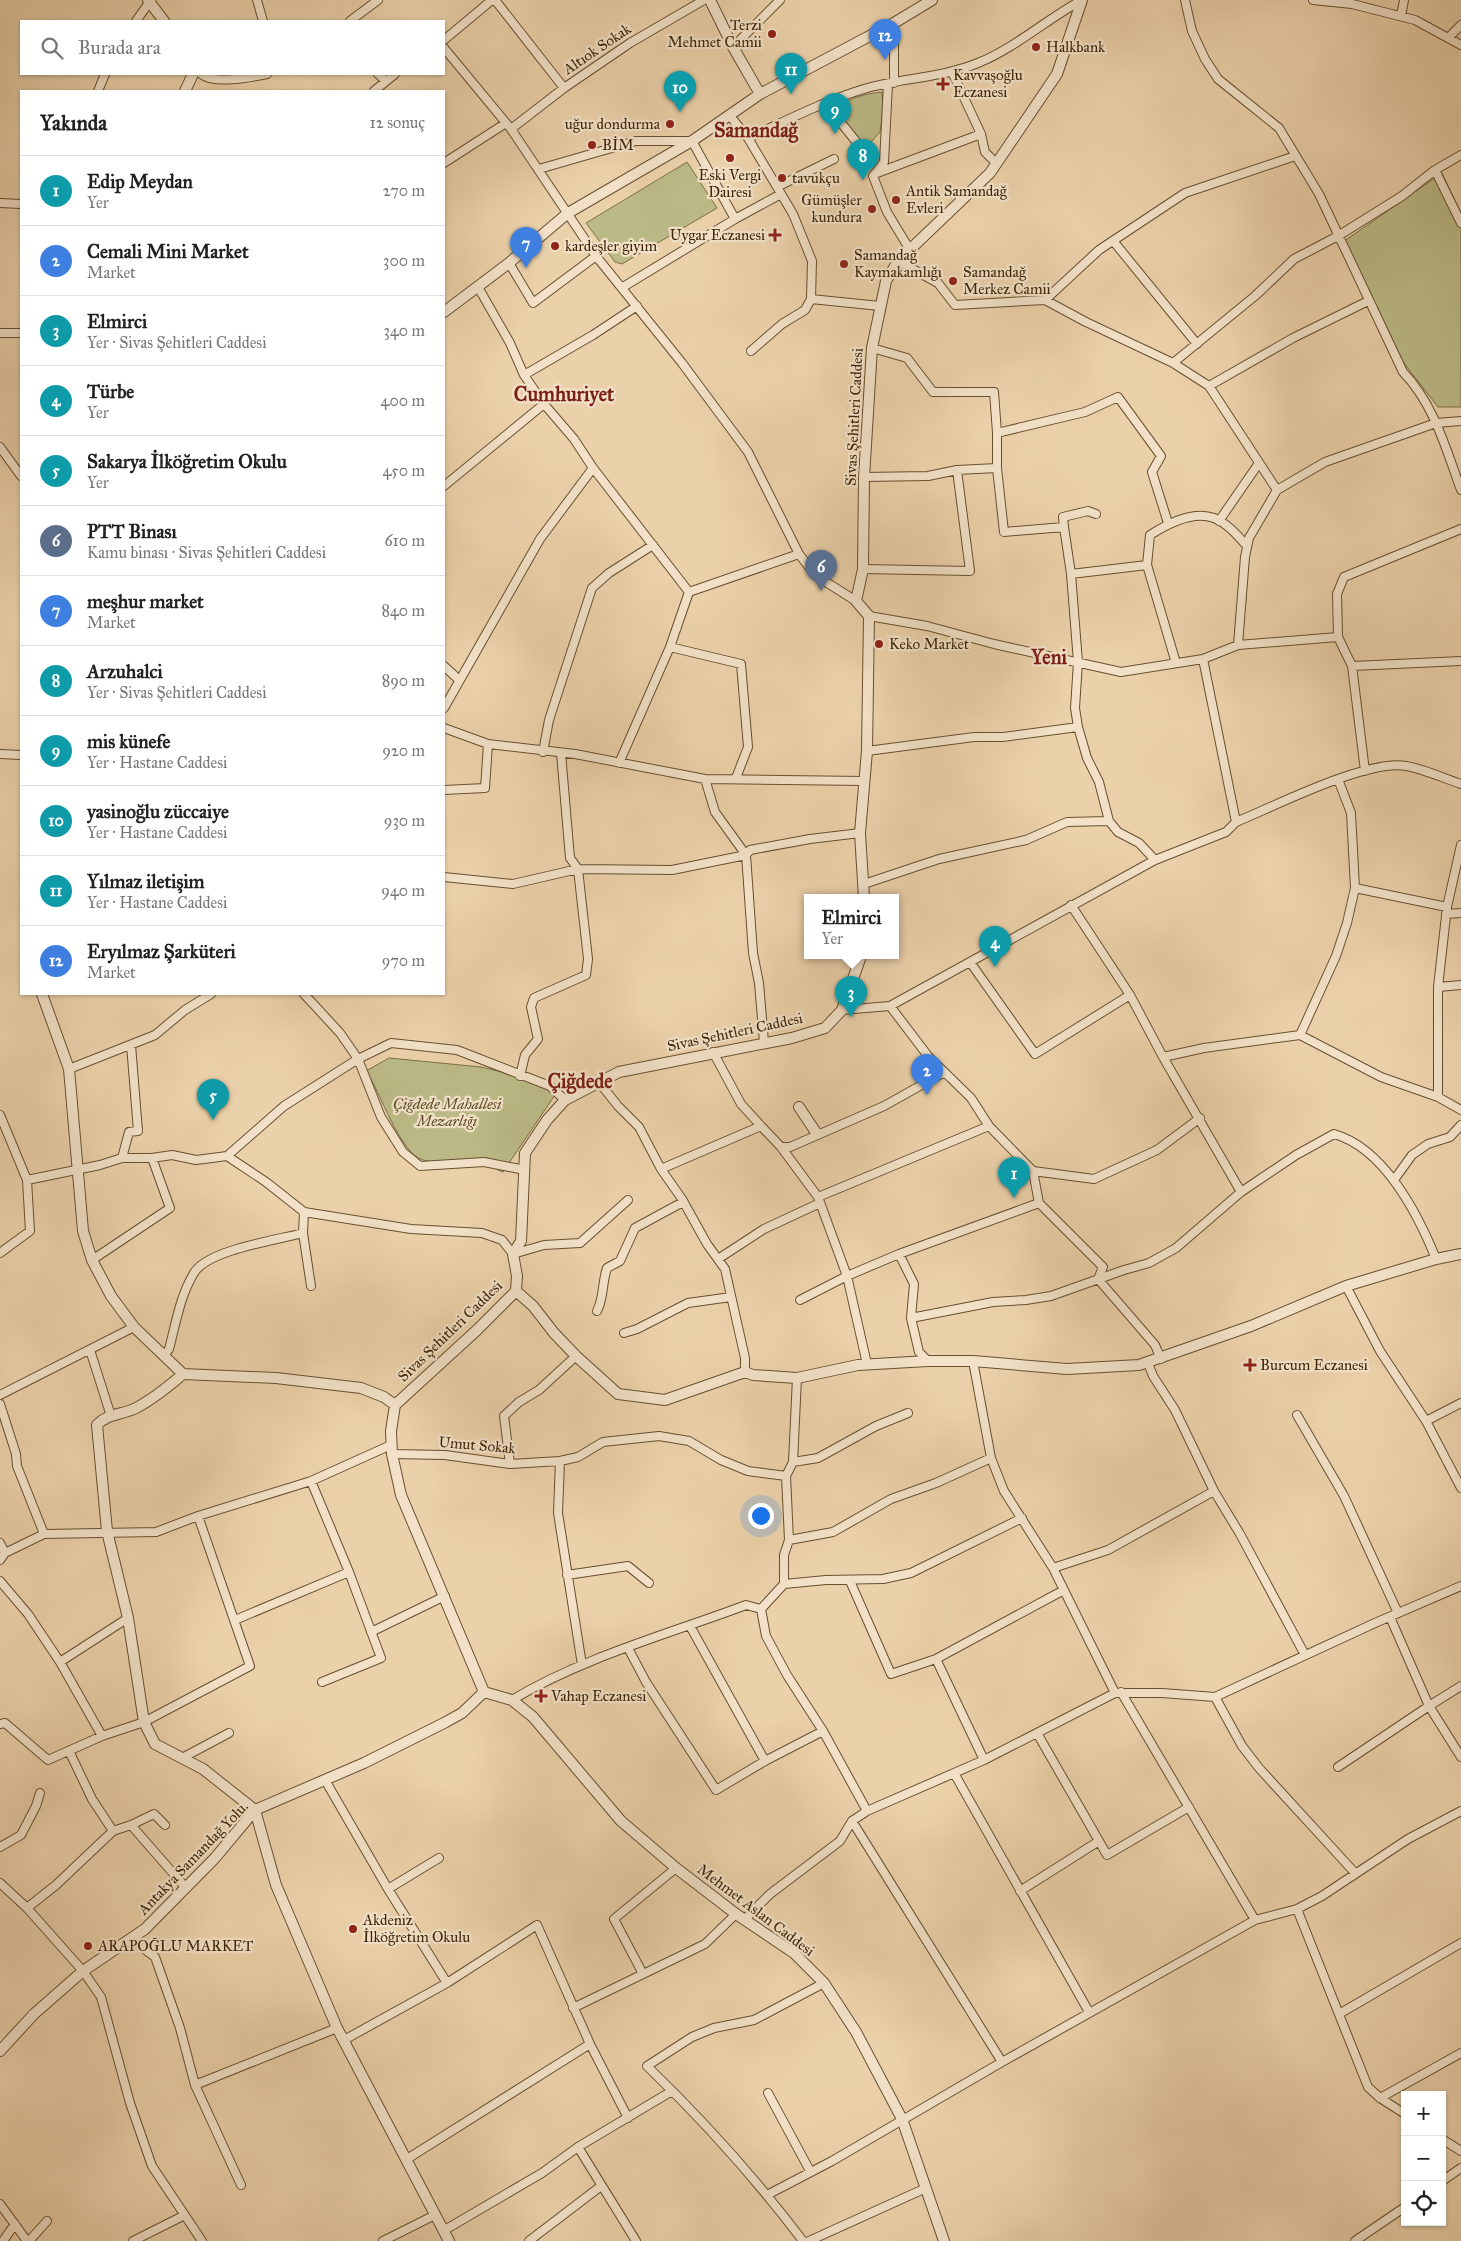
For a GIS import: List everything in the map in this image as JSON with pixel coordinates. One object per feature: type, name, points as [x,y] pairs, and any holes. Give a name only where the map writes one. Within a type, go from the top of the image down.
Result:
[{"type":"street","points":[[258,0],[263,20]]},
{"type":"street","points":[[351,20],[378,0]]},
{"type":"street","points":[[445,39],[494,0],[564,88]]},
{"type":"street","name":"Altıok Sokak","points":[[511,129],[564,88],[630,43],[704,0]]},
{"type":"street","points":[[710,0],[733,47],[760,94]]},
{"type":"street","points":[[445,311],[509,263],[568,213],[692,141],[760,94],[894,23],[932,0]]},
{"type":"street","points":[[748,138],[825,103],[863,90],[952,72],[979,62],[1008,47],[1082,0]]},
{"type":"street","name":"Sivas Şehitleri Caddesi","points":[[856,601],[863,568],[864,477],[872,348],[886,282],[898,261],[990,173],[1057,74],[1082,0]]},
{"type":"street","points":[[1185,0],[1192,31],[1205,59],[1218,79],[1280,128],[1294,156],[1319,194],[1403,372],[1417,386],[1436,423],[1461,490]]},
{"type":"street","points":[[1313,0],[1352,2],[1415,20],[1461,45]]},
{"type":"street","points":[[1401,16],[1404,0]]},
{"type":"street","points":[[137,20],[149,1],[163,20]]},
{"type":"street","points":[[733,47],[776,2]]},
{"type":"street","points":[[894,23],[884,162],[873,176],[887,212],[910,250]]},
{"type":"street","points":[[1449,37],[1461,25]]},
{"type":"street","points":[[445,49],[511,129],[596,256],[623,287],[748,452],[799,554],[815,575],[856,601],[869,616],[927,626],[994,644],[1121,672],[1202,660],[1238,645],[1338,637]]},
{"type":"street","points":[[952,72],[981,134],[985,152],[996,164]]},
{"type":"street","points":[[98,90],[105,75]]},
{"type":"street","points":[[185,90],[193,75]]},
{"type":"street","points":[[202,75],[218,79],[249,78],[263,75]]},
{"type":"street","points":[[379,75],[386,82]]},
{"type":"street","points":[[375,90],[395,75]]},
{"type":"street","points":[[825,103],[867,155]]},
{"type":"street","points":[[730,116],[748,138],[793,214],[812,261],[811,299],[805,310],[782,324],[751,351]]},
{"type":"street","points":[[445,162],[506,123]]},
{"type":"street","points":[[877,172],[981,134]]},
{"type":"street","points":[[539,169],[636,141],[692,141]]},
{"type":"street","points":[[692,141],[735,219]]},
{"type":"street","points":[[1173,363],[1255,296],[1294,259],[1338,236],[1402,196],[1435,170],[1461,155]]},
{"type":"street","points":[[1044,300],[1088,260],[1185,193],[1294,156]]},
{"type":"street","points":[[776,187],[834,159]]},
{"type":"street","points":[[1435,170],[1461,223]]},
{"type":"street","points":[[623,287],[735,219],[781,194]]},
{"type":"street","points":[[0,203],[20,204]]},
{"type":"street","points":[[1114,242],[1197,344]]},
{"type":"street","points":[[509,263],[533,303],[596,256]]},
{"type":"street","points":[[898,261],[938,283],[955,305],[1044,300],[1173,363],[1210,386],[1277,490]]},
{"type":"street","points":[[478,287],[510,343],[524,375],[544,404],[574,439],[593,468],[688,592]]},
{"type":"street","points":[[811,299],[880,306]]},
{"type":"street","points":[[1210,386],[1293,338],[1368,301]]},
{"type":"street","points":[[524,375],[593,335],[637,306]]},
{"type":"street","points":[[0,333],[20,332]]},
{"type":"street","points":[[872,348],[907,358],[933,392],[994,392],[997,468],[1004,532],[1064,527]]},
{"type":"street","points":[[997,433],[1084,412],[1118,397],[1162,456],[1152,472],[1168,523]]},
{"type":"street","points":[[445,485],[544,404]]},
{"type":"street","points":[[1238,645],[1245,557],[1249,538],[1277,490],[1325,462],[1436,423],[1461,421]]},
{"type":"street","points":[[0,447],[20,475]]},
{"type":"street","points":[[1219,521],[1259,464]]},
{"type":"street","points":[[445,706],[458,679],[540,539],[593,468]]},
{"type":"street","points":[[864,477],[928,476],[957,470],[997,468]]},
{"type":"street","points":[[863,568],[970,571],[957,470]]},
{"type":"street","points":[[1096,514],[1088,511],[1063,517],[1071,574],[1078,662],[1075,708],[1078,727],[1087,758],[1099,782],[1109,821],[1118,832],[1139,843],[1155,860]]},
{"type":"street","points":[[1176,664],[1148,565],[1150,535],[1168,523],[1196,516],[1213,518],[1219,521],[1247,546]]},
{"type":"street","points":[[1365,771],[1352,666],[1338,637],[1337,594],[1344,577],[1461,529]]},
{"type":"street","points":[[543,752],[549,720],[592,588],[609,572],[653,545]]},
{"type":"street","points":[[688,592],[799,554]]},
{"type":"street","points":[[1071,574],[1148,565]]},
{"type":"street","points":[[619,763],[670,647],[688,592]]},
{"type":"street","points":[[864,894],[860,833],[867,751],[869,616]]},
{"type":"street","points":[[670,647],[741,664],[748,747],[736,778]]},
{"type":"street","points":[[1202,660],[1236,822]]},
{"type":"street","points":[[1352,666],[1461,661]]},
{"type":"street","points":[[445,667],[458,679]]},
{"type":"street","points":[[867,751],[974,737],[1004,737],[1078,727]]},
{"type":"street","points":[[445,728],[488,744],[561,753],[705,779],[736,778],[782,782],[864,781]]},
{"type":"street","points":[[445,790],[486,788],[488,744]]},
{"type":"street","points":[[520,1076],[526,1055],[538,1039],[531,1007],[534,998],[586,975],[588,959],[578,870],[570,858],[561,753]]},
{"type":"street","points":[[0,754],[20,754]]},
{"type":"street","points":[[842,1010],[890,1006],[1155,860],[1226,832],[1236,822],[1338,779],[1383,766],[1406,766],[1461,784]]},
{"type":"street","points":[[705,779],[715,812],[746,855],[753,953],[759,983],[764,1042]]},
{"type":"street","points":[[1300,1034],[1336,956],[1347,923],[1355,888],[1351,813],[1338,779]]},
{"type":"street","points":[[864,884],[940,859],[1026,840],[1066,822],[1109,821]]},
{"type":"street","points":[[445,877],[513,884],[578,870],[672,870],[746,855],[750,850],[810,839],[860,833]]},
{"type":"street","points":[[1438,1097],[1438,987],[1446,910],[1461,845]]},
{"type":"street","points":[[1355,888],[1461,913]]},
{"type":"street","points":[[1071,905],[1130,995],[1163,1057],[1242,1192]]},
{"type":"street","name":"Sivas Şehitleri Caddesi","points":[[395,1405],[477,1330],[516,1291],[517,1276],[512,1254],[520,1240],[525,1153],[547,1120],[565,1100],[598,1081],[619,1072],[792,1038],[825,1028],[842,1010],[859,959]]},
{"type":"street","points":[[970,962],[1035,1054],[1130,995]]},
{"type":"street","points":[[1438,987],[1461,986]]},
{"type":"street","points":[[42,995],[69,1069],[83,1230],[92,1260],[111,1296],[134,1327],[183,1374],[276,1378],[361,1388],[384,1397],[395,1405],[391,1431],[392,1449],[401,1495],[484,1692]]},
{"type":"street","points":[[69,1069],[155,1035],[186,1010],[209,995]]},
{"type":"street","points":[[305,995],[340,1033],[358,1058],[381,1117],[403,1152],[420,1166],[484,1162],[525,1170]]},
{"type":"street","points":[[890,1006],[943,1073],[971,1098],[990,1126],[1033,1171],[1038,1203],[1103,1267],[1098,1279]]},
{"type":"street","points":[[1163,1057],[1204,1048],[1300,1034],[1381,1077],[1438,1097],[1461,1110]]},
{"type":"street","points":[[27,1180],[100,1165],[122,1158],[152,1158],[172,1155],[196,1160],[226,1156],[284,1106],[358,1058],[392,1043],[457,1050],[520,1076],[550,1086],[565,1100]]},
{"type":"street","points":[[122,1158],[129,1132],[138,1131],[131,1045]]},
{"type":"street","points":[[714,1052],[741,1104],[781,1147],[819,1200],[847,1276],[867,1364]]},
{"type":"street","points":[[781,1147],[790,1146],[884,1106],[943,1073]]},
{"type":"street","points":[[598,1081],[639,1128],[661,1169],[683,1202],[707,1244],[725,1269],[745,1358],[745,1372]]},
{"type":"street","points":[[799,1107],[817,1134]]},
{"type":"street","points":[[0,1115],[3,1129],[27,1180],[30,1231],[0,1253]]},
{"type":"street","points":[[1033,1171],[1094,1179],[1157,1150],[1200,1118]]},
{"type":"street","points":[[1394,1180],[1412,1155],[1428,1144],[1450,1137],[1461,1125]]},
{"type":"street","points":[[661,1169],[761,1126]]},
{"type":"street","points":[[718,1259],[764,1229],[819,1200],[990,1126]]},
{"type":"street","points":[[911,1318],[993,1302],[1051,1296],[1149,1263],[1176,1248],[1242,1192],[1296,1155],[1334,1134],[1344,1136],[1372,1156],[1394,1180],[1423,1226],[1436,1258]]},
{"type":"street","points":[[226,1156],[266,1182],[304,1212],[411,1229],[482,1233],[502,1240],[512,1254],[544,1245],[580,1243],[628,1200]]},
{"type":"street","points":[[92,1260],[170,1208],[152,1158]]},
{"type":"street","points":[[597,1311],[601,1304],[602,1281],[607,1268],[620,1261],[635,1228],[683,1202]]},
{"type":"street","points":[[800,1300],[847,1276],[899,1254],[1038,1203]]},
{"type":"street","points":[[304,1212],[303,1233],[311,1286]]},
{"type":"street","points":[[164,1356],[169,1349],[183,1296],[194,1270],[220,1253],[303,1233]]},
{"type":"street","points":[[899,1254],[914,1284],[911,1318],[919,1352],[928,1361]]},
{"type":"street","points":[[516,1291],[533,1306],[554,1333],[576,1356],[618,1394],[665,1400],[745,1372],[753,1375],[797,1378],[867,1364],[928,1361],[973,1361],[1067,1369],[1139,1365],[1161,1359],[1252,1326],[1346,1286],[1436,1258],[1461,1254]]},
{"type":"street","points":[[1098,1279],[1155,1345],[1161,1359]]},
{"type":"street","points":[[1346,1286],[1380,1351],[1426,1421],[1461,1488]]},
{"type":"street","points":[[624,1333],[637,1329],[688,1303],[731,1297]]},
{"type":"street","points":[[0,1395],[134,1327]]},
{"type":"street","points":[[90,1350],[111,1416]]},
{"type":"street","points":[[510,1464],[504,1416],[519,1402],[539,1390],[576,1356]]},
{"type":"street","points":[[973,1361],[991,1458],[1004,1491],[1054,1568],[1118,1692],[1189,1807],[1255,1920]]},
{"type":"street","points":[[1148,1362],[1153,1376],[1175,1410],[1214,1491],[1240,1534],[1305,1655]]},
{"type":"street","points":[[183,1374],[162,1393],[134,1409],[104,1418],[97,1425],[107,1531],[128,1618],[144,1722],[155,1744],[184,1757],[203,1769],[255,1810],[276,1885],[337,2028],[449,2241]]},
{"type":"street","points":[[784,1584],[784,1555],[789,1540],[786,1476],[793,1462],[797,1378]]},
{"type":"street","points":[[1426,1421],[1461,1403]]},
{"type":"street","points":[[0,1404],[18,1466],[44,1534],[5,1553],[0,1560]]},
{"type":"street","points":[[793,1462],[818,1458],[876,1426],[908,1413]]},
{"type":"street","points":[[1297,1415],[1344,1496],[1398,1614]]},
{"type":"street","name":"Umut Sokak","points":[[44,1534],[107,1531],[156,1532],[198,1516],[311,1481],[392,1449],[510,1464],[560,1461],[578,1457],[603,1442],[659,1436],[689,1441],[721,1460],[748,1471],[786,1476]]},
{"type":"street","points":[[789,1540],[833,1532],[891,1499],[936,1483],[991,1458]]},
{"type":"street","points":[[560,1461],[558,1513],[582,1665]]},
{"type":"street","points":[[311,1481],[349,1572],[381,1658],[322,1682]]},
{"type":"street","points":[[1054,1568],[1108,1550],[1214,1491]]},
{"type":"street","points":[[0,1724],[5,1723],[48,1760],[102,1736],[144,1722],[250,1666],[236,1620],[198,1516]]},
{"type":"street","points":[[761,1609],[784,1584],[826,1580],[883,1579],[911,1573],[1022,1518]]},
{"type":"street","points":[[0,1543],[5,1553]]},
{"type":"street","points":[[567,1575],[628,1566],[649,1583]]},
{"type":"street","points":[[236,1620],[349,1572]]},
{"type":"street","points":[[0,1581],[28,1614],[60,1662],[102,1736]]},
{"type":"street","points":[[850,1581],[891,1674],[936,1659],[1064,1590]]},
{"type":"street","points":[[573,2008],[704,1944],[840,1841],[852,1821],[867,1811],[984,1760],[1118,1692],[1215,1697],[1461,1586]]},
{"type":"street","points":[[371,1632],[445,1596]]},
{"type":"street","points":[[512,1700],[535,1686],[582,1665],[628,1648],[746,1606],[761,1609]]},
{"type":"street","points":[[761,1609],[766,1636],[787,1675],[823,1731],[867,1811]]},
{"type":"street","points":[[1390,1617],[1429,1706],[1461,1757]]},
{"type":"street","points":[[60,1662],[128,1618]]},
{"type":"street","points":[[690,1626],[765,1761]]},
{"type":"street","points":[[628,1648],[646,1682],[716,1790],[765,1761],[823,1731]]},
{"type":"street","points":[[936,1659],[984,1760]]},
{"type":"street","points":[[1338,1767],[1461,1686]]},
{"type":"street","name":"Mehmet Aslan Caddesi","points":[[484,1692],[512,1700],[533,1716],[620,1821],[676,1868],[740,1917],[794,1953],[824,1983],[856,2032],[902,2119],[944,2241]]},
{"type":"street","name":"Antakya Samandağ Yolu.","points":[[0,2051],[34,2014],[83,1971],[145,1929],[186,1888],[255,1810],[364,1763],[446,1722],[462,1713],[484,1692]]},
{"type":"street","points":[[1215,1697],[1242,1746],[1259,1768],[1355,1873]]},
{"type":"street","points":[[184,1757],[229,1733]]},
{"type":"street","points":[[1037,1733],[1107,1855],[1189,1807]]},
{"type":"street","points":[[69,1751],[92,1799],[113,1831]]},
{"type":"street","points":[[954,1773],[1089,2012]]},
{"type":"street","points":[[325,1780],[388,1890],[447,1983]]},
{"type":"street","points":[[0,1847],[21,1835],[40,1793]]},
{"type":"street","points":[[767,2195],[832,2161],[1089,2012],[1255,1920],[1297,1909],[1322,1896],[1408,1839],[1461,1811]]},
{"type":"street","points":[[27,1908],[56,1885],[113,1831],[131,1826],[154,1814],[165,1825]]},
{"type":"street","points":[[852,1821],[1002,2062]]},
{"type":"street","points":[[131,1826],[186,1888]]},
{"type":"street","points":[[1020,1891],[1099,1841]]},
{"type":"street","points":[[388,1890],[439,1858]]},
{"type":"street","points":[[643,1974],[614,1919],[676,1868]]},
{"type":"street","points":[[0,1883],[27,1908],[83,1971],[101,1997],[130,2103],[152,2166],[183,2216],[202,2241]]},
{"type":"street","points":[[1297,1909],[1368,2086],[1380,2098],[1401,2111]]},
{"type":"street","points":[[344,2040],[447,1983],[537,1925],[573,2008],[628,2118]]},
{"type":"street","points":[[131,1939],[155,1957],[180,2028],[195,2085],[241,2185]]},
{"type":"street","points":[[1339,2014],[1461,1943]]},
{"type":"street","points":[[803,2241],[767,2195],[672,2090],[647,2066],[692,2037],[714,2028],[754,2020],[824,1983]]},
{"type":"street","points":[[195,2085],[337,2028]]},
{"type":"street","points":[[407,2159],[590,2044]]},
{"type":"street","points":[[1380,2098],[1461,2053]]},
{"type":"street","points":[[443,2231],[542,2173],[578,2147],[672,2090]]},
{"type":"street","points":[[768,2093],[810,2171]]},
{"type":"street","points":[[1446,2142],[1461,2151]]},
{"type":"street","points":[[578,2147],[636,2241]]},
{"type":"street","points":[[1446,2178],[1461,2168]]},
{"type":"street","points":[[529,2241],[602,2186]]},
{"type":"street","points":[[809,2241],[926,2188]]},
{"type":"street","points":[[0,2204],[28,2241],[47,2220]]},
{"type":"street","points":[[1355,2241],[1401,2210]]},
{"type":"street","points":[[383,2241],[434,2214]]},
{"type":"street","points":[[133,2241],[183,2216]]},
{"type":"street","points":[[3,2241],[16,2224]]},
{"type":"green space","points":[[882,92],[883,111],[880,132],[865,149],[835,109],[857,97]]},
{"type":"green space","points":[[687,162],[717,208],[622,264],[615,262],[586,223]]},
{"type":"green space","points":[[1442,173],[1461,213],[1461,407],[1438,407],[1397,354],[1343,242]]},
{"type":"green space","name":"Çiğdede Mahallesi Mezarlığı","points":[[389,1058],[481,1067],[520,1076],[557,1092],[503,1172],[478,1162],[443,1163],[423,1160],[406,1146],[366,1071]]},
{"type":"place","name":"Terzi Mehmet Camii","points":[[772,34]]},
{"type":"place","name":"Halkbank","points":[[1036,47]]},
{"type":"place","name":"Eryılmaz Şarküteri","points":[[885,60]]},
{"type":"place","name":"Kavvaşoğlu Eczanesi","points":[[943,84]]},
{"type":"place","name":"Yılmaz iletişim","points":[[791,94]]},
{"type":"place","name":"yasinoğlu züccaiye","points":[[680,112]]},
{"type":"place","name":"uğur dondurma","points":[[670,124]]},
{"type":"place","name":"mis künefe","points":[[835,134]]},
{"type":"place","name":"BİM","points":[[592,145]]},
{"type":"place","name":"Eski Vergi Dairesi","points":[[730,158]]},
{"type":"place","name":"tavukçu","points":[[782,178]]},
{"type":"place","name":"Arzuhalci","points":[[863,180]]},
{"type":"place","name":"Antik Samandağ Evleri","points":[[896,200]]},
{"type":"place","name":"Gümüşler kundura","points":[[872,209]]},
{"type":"place","name":"Uygar Eczanesi","points":[[775,235]]},
{"type":"place","name":"kardeşler giyim","points":[[555,246]]},
{"type":"place","name":"Samandağ Kaymakamlığı","points":[[844,264]]},
{"type":"place","name":"meşhur market","points":[[526,268]]},
{"type":"place","name":"Samandağ Merkez Camii","points":[[953,281]]},
{"type":"place","name":"PTT Binası","points":[[821,591]]},
{"type":"place","name":"Keko Market","points":[[879,644]]},
{"type":"place","name":"Türbe","points":[[995,967]]},
{"type":"place","name":"Elmirci","points":[[851,1017]]},
{"type":"place","name":"Cemali Mini Market","points":[[927,1095]]},
{"type":"place","name":"Sakarya İlköğretim Okulu","points":[[213,1120]]},
{"type":"place","name":"Edip Meydan","points":[[1014,1198]]},
{"type":"place","name":"Burcum Eczanesi","points":[[1250,1365]]},
{"type":"place","name":"Vahap Eczanesi","points":[[541,1696]]},
{"type":"place","name":"Akdeniz İlköğretim Okulu","points":[[353,1929]]},
{"type":"place","name":"ARAPOĞLU MARKET","points":[[88,1946]]},
{"type":"district","name":"Samandağ","points":[[756,130]]},
{"type":"district","name":"Cumhuriyet","points":[[564,394]]},
{"type":"district","name":"Yeni","points":[[1049,657]]},
{"type":"district","name":"Çiğdede","points":[[580,1081]]}]
